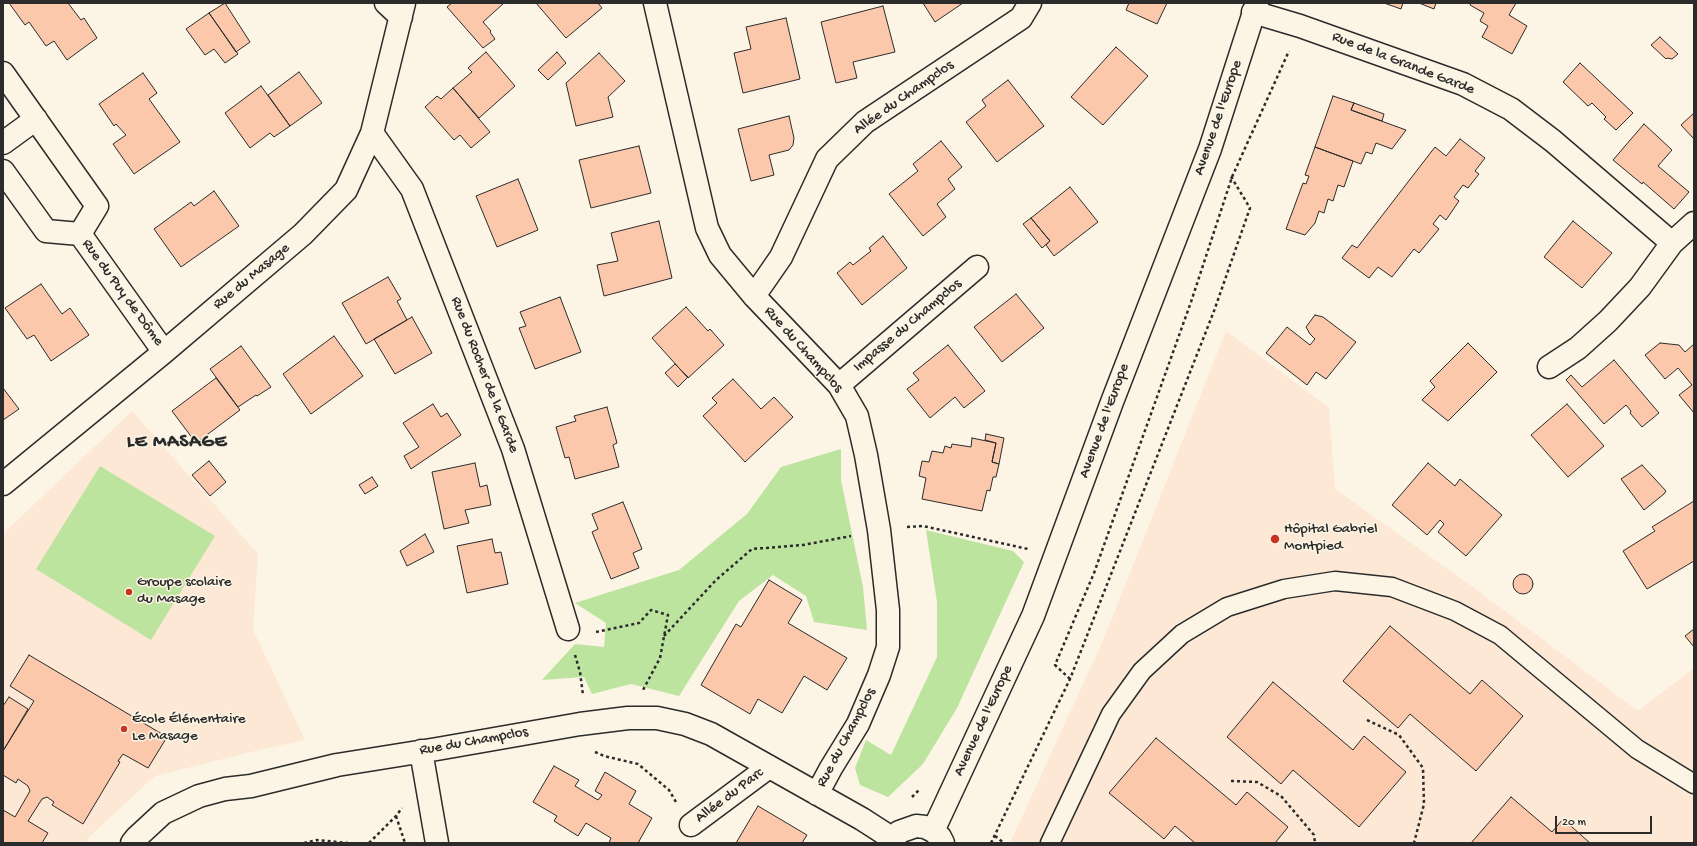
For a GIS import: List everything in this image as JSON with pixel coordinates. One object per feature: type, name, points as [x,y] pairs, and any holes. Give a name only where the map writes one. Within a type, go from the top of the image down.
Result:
[{"type":"street","name":"Rue du Champclos","points":[[655,3],[707,228],[720,255],[754,296],[838,385],[857,416],[866,454],[879,530],[888,610],[888,647],[879,675],[858,724],[817,794]]},
{"type":"street","name":"Allée du Champclos","points":[[754,296],[781,257],[827,159],[865,122],[1021,18],[1030,3]]},
{"type":"street","name":"Rue du Masage","points":[[3,484],[164,352],[303,234],[346,190],[372,133],[397,8]]},
{"type":"street","name":"Rue de la Grande Garde","points":[[1255,8],[1300,26],[1464,84],[1511,109],[1553,141],[1672,243]]},
{"type":"street","name":"Avenue de l'Europe","points":[[892,841],[899,832],[916,826],[925,827],[938,837],[1033,616],[1115,394],[1210,150],[1255,8]]},
{"type":"street","name":"Rue du Puy de Dôme","points":[[3,73],[97,206],[80,234]]},
{"type":"street","points":[[3,143],[36,120]]},
{"type":"street","name":"Rue du Rocher de la Garde","points":[[372,133],[412,189],[512,449],[568,629]]},
{"type":"street","name":"Rue du Puy de Dôme","points":[[3,171],[46,231],[80,234],[164,352]]},
{"type":"street","points":[[1549,367],[1578,348],[1608,321],[1640,287],[1672,243],[1694,223]]},
{"type":"street","name":"Impasse du Champclos","points":[[838,385],[977,267]]},
{"type":"street","name":"Rue du Champclos","points":[[132,843],[163,813],[199,796],[225,789],[251,786],[337,765],[580,724],[628,718],[657,718],[685,724],[711,734],[817,794],[892,841]]},
{"type":"street","points":[[421,751],[437,843]]},
{"type":"street","name":"Allée du Parc","points":[[691,825],[769,767]]},
{"type":"lane","points":[[1050,843],[1111,714],[1142,671],[1182,634],[1227,608],[1284,589],[1335,581],[1392,587],[1455,611],[1500,635],[1637,749],[1694,784]]},
{"type":"path","points":[[1070,679],[1055,665],[1099,558],[1191,302],[1232,177],[1300,26]]},
{"type":"path","points":[[991,843],[1070,679],[1214,311],[1250,208],[1232,177]]},
{"type":"path","points":[[664,636],[716,580],[752,549],[803,545],[879,530],[923,526],[1055,556]]},
{"type":"path","points":[[595,632],[639,623],[652,610],[668,615],[660,658],[628,718]]},
{"type":"path","points":[[580,672],[584,698]]},
{"type":"path","points":[[1367,720],[1398,735],[1423,768],[1424,804],[1414,843]]},
{"type":"path","points":[[594,751],[604,756],[638,764],[669,790],[691,825]]},
{"type":"path","points":[[369,843],[396,816],[426,775]]},
{"type":"path","points":[[1230,780],[1258,782],[1281,796],[1314,835],[1315,843]]},
{"type":"path","points":[[396,816],[405,843]]},
{"type":"path","points":[[994,836],[1004,843]]},
{"type":"path","points":[[304,843],[317,840],[348,843]]},
{"type":"shaded area","name":"Hôpital Gabriel Montpied","points":[[1226,331],[1329,408],[1335,489],[1477,590],[1638,711],[1694,668],[1694,843],[1010,843],[1105,636]]},
{"type":"shaded area","name":"Groupe scolaire du Masage","points":[[132,411],[258,554],[253,630],[305,740],[155,776],[90,836],[86,843],[3,843],[3,534]]},
{"type":"green space","points":[[841,449],[841,480],[863,587],[867,630],[814,622],[806,596],[773,575],[739,601],[679,696],[631,684],[592,694],[584,677],[542,680],[575,644],[604,647],[606,623],[575,603],[679,570],[747,514],[781,467]]},
{"type":"green space","points":[[100,466],[215,536],[151,640],[36,569]]},
{"type":"green space","points":[[926,530],[1013,551],[1024,562],[957,708],[923,764],[888,797],[860,785],[855,768],[866,740],[891,755],[937,657],[937,602]]},
{"type":"building","points":[[9,3],[68,3],[81,20],[84,18],[97,38],[67,60],[54,41],[46,46],[29,22],[25,25]]},
{"type":"building","points":[[225,3],[250,42],[236,52],[209,13]]},
{"type":"building","points":[[452,3],[504,3],[483,22],[491,31],[490,32],[495,39],[483,48],[447,7]]},
{"type":"building","points":[[536,3],[598,3],[602,8],[566,38]]},
{"type":"building","points":[[923,3],[963,3],[935,22]]},
{"type":"building","points":[[1129,3],[1167,3],[1157,24],[1126,10]]},
{"type":"building","points":[[1384,3],[1403,3],[1401,9]]},
{"type":"building","points":[[1419,3],[1436,3],[1434,9]]},
{"type":"building","points":[[1471,3],[1516,3],[1509,15],[1527,26],[1512,54],[1482,37],[1488,26],[1480,21],[1484,13],[1470,5]]},
{"type":"building","points":[[883,6],[895,52],[853,62],[857,78],[836,83],[821,22]]},
{"type":"building","points":[[209,13],[238,54],[225,63],[214,49],[205,55],[186,29]]},
{"type":"building","points":[[786,18],[800,79],[743,93],[734,53],[751,49],[746,27]]},
{"type":"building","points":[[1660,37],[1678,54],[1672,59],[1666,59],[1651,45]]},
{"type":"building","points":[[1116,47],[1148,76],[1103,125],[1071,97]]},
{"type":"building","points":[[486,52],[515,86],[479,118],[453,88],[472,72],[468,68]]},
{"type":"building","points":[[557,52],[566,63],[548,80],[538,70]]},
{"type":"building","points":[[599,53],[625,81],[608,97],[613,117],[576,126],[566,83]]},
{"type":"building","points":[[1580,63],[1633,113],[1616,130],[1604,119],[1606,117],[1592,103],[1588,106],[1563,82]]},
{"type":"building","points":[[299,72],[322,103],[290,126],[268,95]]},
{"type":"building","points":[[143,73],[157,93],[149,99],[180,142],[134,174],[113,144],[126,135],[116,124],[114,126],[99,104]]},
{"type":"building","points":[[1008,80],[1044,126],[997,162],[966,122],[986,106],[982,100]]},
{"type":"building","points":[[261,86],[290,126],[274,137],[270,133],[250,148],[225,113]]},
{"type":"building","points":[[453,88],[490,132],[471,148],[460,135],[454,140],[425,107],[437,96],[441,99]]},
{"type":"building","points":[[1333,96],[1354,103],[1351,110],[1406,130],[1392,149],[1376,143],[1372,154],[1366,152],[1361,164],[1315,147]]},
{"type":"building","points":[[1354,103],[1384,114],[1382,121],[1351,110]]},
{"type":"building","points":[[1694,113],[1694,139],[1681,125]]},
{"type":"building","points":[[789,116],[794,138],[793,145],[789,150],[769,155],[774,175],[751,181],[738,129]]},
{"type":"building","points":[[1644,124],[1672,150],[1658,166],[1689,192],[1674,209],[1643,182],[1642,184],[1613,160]]},
{"type":"building","points":[[1460,139],[1485,158],[1475,171],[1479,174],[1468,188],[1463,185],[1454,197],[1459,201],[1446,220],[1440,215],[1433,224],[1439,229],[1419,253],[1414,249],[1392,277],[1378,267],[1369,278],[1342,258],[1352,245],[1357,248],[1435,147],[1446,156]]},
{"type":"building","points":[[941,141],[962,167],[948,179],[955,189],[937,204],[946,217],[923,236],[889,194],[918,171],[913,164]]},
{"type":"building","points":[[639,146],[651,193],[591,208],[579,160]]},
{"type":"building","points":[[1315,147],[1353,161],[1344,187],[1338,185],[1333,201],[1328,199],[1324,213],[1319,211],[1315,223],[1305,235],[1286,229],[1303,183],[1306,184],[1309,176],[1305,175]]},
{"type":"building","points":[[518,179],[538,230],[497,247],[476,196]]},
{"type":"building","points":[[1070,187],[1098,222],[1054,256],[1046,245],[1050,241],[1031,218]]},
{"type":"building","points":[[214,191],[239,226],[181,267],[154,229],[191,202],[194,206]]},
{"type":"building","points":[[1031,218],[1050,241],[1042,248],[1023,224]]},
{"type":"building","points":[[659,221],[672,278],[604,296],[597,265],[618,261],[611,233]]},
{"type":"building","points":[[1573,221],[1612,253],[1582,288],[1544,257]]},
{"type":"building","points":[[883,236],[907,268],[862,305],[837,273],[850,262],[853,265],[871,251],[869,248]]},
{"type":"building","points":[[388,277],[401,299],[397,301],[407,320],[366,344],[342,303]]},
{"type":"building","points":[[41,284],[62,314],[70,308],[89,335],[51,361],[34,335],[27,339],[5,308]]},
{"type":"building","points":[[1016,294],[1044,328],[1002,362],[974,327]]},
{"type":"building","points":[[560,297],[581,352],[535,369],[519,328],[526,326],[520,312]]},
{"type":"building","points":[[686,307],[708,331],[710,329],[724,345],[688,378],[652,338]]},
{"type":"building","points":[[1315,315],[1323,317],[1356,342],[1326,379],[1316,372],[1307,385],[1266,353],[1287,327],[1310,345],[1315,339],[1306,327]]},
{"type":"building","points":[[412,317],[432,353],[395,374],[374,339]]},
{"type":"building","points":[[334,336],[363,376],[311,414],[283,374]]},
{"type":"building","points":[[1468,343],[1497,372],[1448,421],[1422,400],[1435,387],[1430,381]]},
{"type":"building","points":[[1660,343],[1679,345],[1685,352],[1694,344],[1694,413],[1679,395],[1692,385],[1678,368],[1665,379],[1645,355]]},
{"type":"building","points":[[948,345],[985,391],[964,408],[955,397],[930,418],[907,389],[919,380],[913,373]]},
{"type":"building","points":[[241,346],[271,387],[238,407],[210,369]]},
{"type":"building","points":[[1614,360],[1659,413],[1642,427],[1630,413],[1631,411],[1626,405],[1604,424],[1566,380],[1571,375],[1582,387]]},
{"type":"building","points":[[675,364],[688,377],[678,387],[665,373]]},
{"type":"building","points":[[216,378],[240,410],[196,443],[172,411]]},
{"type":"building","points":[[733,379],[761,409],[774,397],[793,417],[745,462],[703,416],[717,403],[712,398]]},
{"type":"building","points":[[3,388],[19,409],[3,420]]},
{"type":"building","points":[[433,404],[441,417],[447,413],[461,435],[411,469],[404,456],[419,447],[403,423]]},
{"type":"building","points":[[1567,404],[1604,446],[1568,477],[1531,435]]},
{"type":"building","points":[[607,407],[617,443],[613,445],[619,467],[575,479],[569,457],[565,458],[556,427],[576,421],[574,416]]},
{"type":"building","points":[[986,434],[1004,438],[999,464],[992,462],[996,443],[985,440]]},
{"type":"building","points":[[972,438],[996,443],[992,462],[999,464],[996,477],[993,477],[990,491],[987,490],[982,511],[922,499],[926,478],[919,476],[922,461],[929,462],[932,451],[943,453],[945,446],[951,448],[952,444],[971,447]]},
{"type":"building","points":[[209,461],[226,482],[210,496],[192,475]]},
{"type":"building","points":[[475,463],[480,487],[487,485],[491,505],[465,510],[469,523],[444,529],[432,472]]},
{"type":"building","points":[[1428,463],[1455,486],[1460,479],[1502,515],[1466,556],[1438,532],[1444,524],[1440,520],[1427,535],[1392,505]]},
{"type":"building","points":[[1642,465],[1666,491],[1644,510],[1621,479]]},
{"type":"building","points":[[372,477],[378,486],[365,494],[359,485]]},
{"type":"building","points":[[1694,501],[1694,561],[1647,589],[1623,551],[1655,531],[1652,527]]},
{"type":"building","points":[[623,502],[642,549],[633,553],[639,568],[611,579],[592,532],[598,529],[592,514]]},
{"type":"building","points":[[425,534],[434,552],[407,566],[400,551]]},
{"type":"building","points":[[492,539],[495,553],[501,552],[508,584],[467,593],[457,546]]},
{"type":"building","points":[[1523,574],[1530,577],[1533,584],[1530,591],[1523,594],[1516,591],[1513,584],[1516,577]]},
{"type":"building","points":[[769,580],[802,600],[788,623],[847,658],[827,690],[804,676],[782,713],[758,699],[750,714],[701,685],[736,624],[741,627]]},
{"type":"building","points":[[1390,626],[1470,694],[1482,680],[1523,716],[1476,771],[1410,714],[1398,728],[1343,681]]},
{"type":"building","points":[[1694,629],[1694,647],[1685,636]]},
{"type":"building","points":[[29,655],[167,737],[148,768],[123,754],[118,761],[120,762],[83,824],[52,805],[54,802],[47,797],[42,799],[28,821],[48,833],[42,843],[3,843],[3,810],[15,817],[30,791],[28,786],[18,779],[16,783],[3,775],[3,751],[34,701],[10,686]]},
{"type":"building","points":[[1273,682],[1353,750],[1364,736],[1406,772],[1359,827],[1293,770],[1281,784],[1227,737]]},
{"type":"building","points":[[9,697],[28,709],[3,751],[3,706]]},
{"type":"building","points":[[1156,738],[1236,805],[1247,792],[1288,827],[1275,843],[1195,843],[1175,826],[1164,839],[1109,793]]},
{"type":"building","points":[[554,766],[579,780],[575,786],[598,800],[602,795],[595,791],[605,772],[636,791],[629,804],[652,818],[638,843],[609,843],[611,838],[586,823],[578,836],[554,821],[557,816],[533,802]]},
{"type":"building","points":[[1511,797],[1552,832],[1563,819],[1590,843],[1471,843]]},
{"type":"building","points":[[758,806],[807,835],[802,843],[736,843]]},
{"type":"place","name":"Hôpital Gabriel Montpied","points":[[1275,539]]},
{"type":"place","name":"Groupe scolaire du Masage","points":[[129,592]]},
{"type":"place","name":"École Élémentaire Le Masage","points":[[124,729]]},
{"type":"district","name":"LE MASAGE","points":[[177,443]]}]
